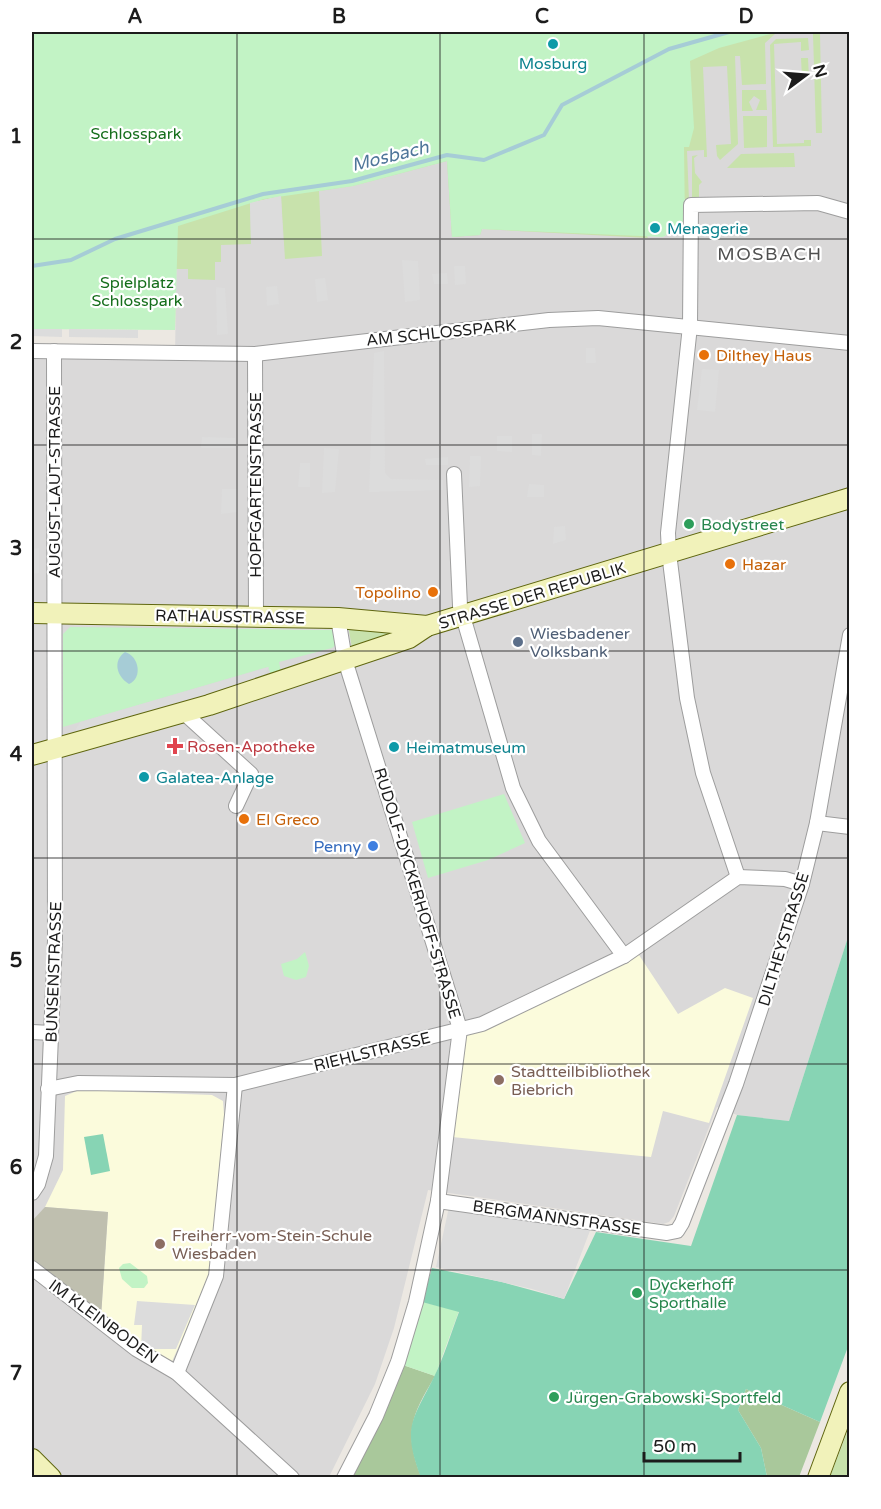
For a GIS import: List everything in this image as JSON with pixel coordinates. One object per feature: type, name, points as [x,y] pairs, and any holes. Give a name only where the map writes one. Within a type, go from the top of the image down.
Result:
[{"type":"street","points":[[801,884],[785,879],[738,877],[703,773],[687,698],[669,553],[669,533],[690,326],[691,205],[818,203],[849,212]]},
{"type":"street","name":"AM SCHLOSSPARK","points":[[32,351],[255,354],[549,320],[613,318],[849,343]]},
{"type":"street","name":"AUGUST-LAUT-STRASSE","points":[[54,351],[56,748]]},
{"type":"street","name":"HOPFGARTENSTRASSE","points":[[255,354],[256,616]]},
{"type":"street","points":[[454,474],[463,616],[517,797],[539,841],[624,956]]},
{"type":"street","name":"STRASSE DER REPUBLIK","points":[[32,755],[183,712],[409,638],[428,626],[849,498]]},
{"type":"street","name":"RATHAUSSTRASSE","points":[[32,614],[338,618],[428,626]]},
{"type":"street","name":"RUDOLF-DYCKERHOFF-STRASSE","points":[[338,618],[345,660],[460,1029],[438,1201],[416,1302],[398,1362],[376,1416],[344,1478]]},
{"type":"street","name":"DILTHEYSTRASSE","points":[[676,1231],[682,1223],[736,1084],[801,884],[817,823],[848,663],[849,635]]},
{"type":"street","points":[[183,712],[251,774],[236,806]]},
{"type":"street","name":"BUNSENSTRASSE","points":[[32,1193],[38,1184],[46,1156],[55,939],[56,748]]},
{"type":"street","points":[[817,823],[849,827]]},
{"type":"street","name":"RIEHLSTRASSE","points":[[48,1089],[78,1083],[235,1085],[482,1024],[624,956],[738,877]]},
{"type":"street","points":[[32,1032],[51,1033]]},
{"type":"street","points":[[177,1373],[216,1276],[235,1085]]},
{"type":"street","name":"BERGMANNSTRASSE","points":[[438,1201],[667,1233],[676,1231]]},
{"type":"street","name":"IM KLEINBODEN","points":[[32,1268],[135,1348],[177,1373],[292,1478]]},
{"type":"street","points":[[818,1478],[849,1392]]},
{"type":"street","points":[[32,1459],[51,1478]]},
{"type":"shaded area","points":[[778,32],[849,32],[849,934],[789,1121],[737,1115],[717,1107],[674,1216],[669,1222],[663,1224],[428,1190],[394,1328],[375,1384],[329,1477],[32,1477],[32,358],[175,357],[177,226],[281,196],[353,186],[447,160],[481,229],[663,237],[685,225],[684,147],[689,61]]},
{"type":"shaded area","points":[[281,196],[283,239],[251,240],[250,203]]},
{"type":"shaded area","points":[[402,260],[418,261],[420,300],[405,302]]},
{"type":"shaded area","points":[[454,266],[465,266],[466,284],[455,285]]},
{"type":"shaded area","points":[[447,273],[448,284],[434,284],[432,274]]},
{"type":"shaded area","points":[[325,278],[328,300],[317,302],[315,279]]},
{"type":"shaded area","points":[[277,286],[279,304],[267,306],[266,287]]},
{"type":"shaded area","points":[[216,287],[225,288],[228,334],[217,335]]},
{"type":"shaded area","points":[[32,329],[62,329],[62,337],[32,336]]},
{"type":"shaded area","points":[[69,329],[138,330],[138,338],[69,337]]},
{"type":"shaded area","points":[[586,348],[595,348],[596,363],[586,363]]},
{"type":"shaded area","points":[[384,351],[385,473],[391,479],[443,480],[443,490],[369,492],[374,353]]},
{"type":"shaded area","points":[[702,369],[719,370],[715,412],[697,410]]},
{"type":"shaded area","points":[[532,434],[542,434],[541,456],[532,455]]},
{"type":"shaded area","points":[[497,436],[512,436],[512,452],[497,451]]},
{"type":"shaded area","points":[[202,437],[235,438],[235,448],[201,448]]},
{"type":"shaded area","points":[[324,448],[339,449],[335,492],[322,493]]},
{"type":"shaded area","points":[[470,456],[481,456],[480,486],[469,487]]},
{"type":"shaded area","points":[[448,457],[448,465],[426,465],[425,459]]},
{"type":"shaded area","points":[[300,463],[310,463],[310,487],[298,487]]},
{"type":"shaded area","points":[[529,484],[544,485],[544,497],[527,497]]},
{"type":"shaded area","points":[[222,489],[237,489],[237,512],[221,514]]},
{"type":"shaded area","points":[[565,526],[566,540],[553,544],[554,527]]},
{"type":"shaded area","points":[[39,548],[39,573],[32,574],[32,549]]},
{"type":"shaded area","points":[[79,617],[329,622],[324,630],[74,626]]},
{"type":"shaded area","points":[[269,667],[262,678],[72,736],[80,722]]},
{"type":"shaded area","points":[[637,952],[678,1014],[725,988],[753,998],[709,1123],[663,1111],[651,1157],[452,1137],[464,1033]]},
{"type":"shaded area","name":"Freiherr-vom-Stein-Schule Wiesbaden","points":[[79,1090],[212,1095],[223,1101],[224,1115],[210,1276],[170,1366],[101,1317],[108,1212],[45,1207],[63,1170],[65,1096]]},
{"type":"shaded area","points":[[45,1207],[108,1212],[101,1317],[32,1260],[32,1221]]},
{"type":"shaded area","points":[[449,1207],[591,1228],[564,1299],[532,1289],[436,1267]]},
{"type":"shaded area","points":[[137,1301],[195,1305],[176,1349],[141,1349],[142,1325],[134,1325]]},
{"type":"green space","name":"Schlosspark","points":[[32,32],[778,32],[719,48],[690,61],[694,128],[689,147],[684,147],[685,225],[663,237],[482,229],[480,235],[452,237],[447,161],[353,186],[264,199],[178,226],[175,330],[32,329]]},
{"type":"green space","points":[[737,32],[820,32],[822,133],[816,133],[813,34],[775,34],[765,43],[766,84],[742,85],[740,56],[735,56],[738,144],[720,160],[717,156],[716,145],[731,144],[727,66],[703,67],[707,157],[704,157],[704,150],[687,151],[689,200],[682,199],[681,65]]},
{"type":"green space","points":[[808,38],[809,50],[801,51],[801,42],[774,44],[777,144],[804,143],[804,140],[811,140],[811,146],[773,147],[770,45],[776,39]]},
{"type":"green space","points":[[801,58],[808,58],[809,78],[802,78]]},
{"type":"green space","points":[[742,90],[766,90],[767,110],[756,110],[760,100],[754,96],[749,102],[753,111],[742,111]]},
{"type":"green space","points":[[743,116],[767,116],[767,147],[744,148]]},
{"type":"green space","points":[[794,153],[795,167],[727,168],[741,154]]},
{"type":"green space","points":[[698,155],[694,158],[695,173],[702,182],[699,185],[699,198],[692,198],[692,156]]},
{"type":"green space","name":"Spielplatz Schlosspark","points":[[447,157],[639,219],[648,238],[482,229],[480,235],[452,237],[447,161],[353,186],[319,191],[322,256],[285,259],[281,196],[250,203],[251,244],[221,245],[221,262],[215,262],[215,280],[188,279],[188,269],[176,269],[175,330],[32,268],[245,201]]},
{"type":"green space","points":[[348,626],[411,628],[353,653]]},
{"type":"green space","points":[[70,627],[333,630],[336,632],[338,643],[332,648],[279,662],[281,672],[271,675],[268,667],[63,727],[63,634]]},
{"type":"green space","points":[[504,794],[525,843],[488,860],[428,878],[412,822]]},
{"type":"green space","points":[[849,934],[849,1344],[820,1422],[746,1389],[738,1410],[761,1448],[767,1477],[421,1478],[412,1447],[412,1425],[441,1361],[459,1312],[422,1302],[432,1268],[502,1282],[564,1299],[596,1232],[691,1246],[737,1115],[789,1121]]},
{"type":"green space","points":[[305,952],[309,966],[306,977],[296,980],[284,976],[281,964],[297,959]]},
{"type":"green space","points":[[103,1134],[110,1171],[91,1175],[84,1137]]},
{"type":"green space","points":[[130,1263],[147,1276],[148,1283],[144,1288],[132,1288],[122,1279],[119,1268],[123,1264]]},
{"type":"green space","points":[[422,1302],[459,1311],[435,1376],[400,1364]]},
{"type":"green space","points":[[400,1364],[435,1376],[420,1403],[413,1425],[413,1448],[421,1477],[353,1478]]},
{"type":"green space","points":[[746,1389],[820,1422],[799,1477],[767,1477],[761,1448],[738,1410]]},
{"type":"green space","points":[[849,1427],[849,1467],[846,1477],[830,1477]]},
{"type":"water","points":[[125,652],[134,658],[138,667],[136,677],[129,684],[121,677],[117,664]]},
{"type":"waterway","name":"Mosbach","points":[[32,266],[71,260],[115,239],[263,194],[352,181],[447,155],[484,160],[544,135],[562,105],[669,49],[729,32]]},
{"type":"place","name":"Mosburg","points":[[553,44]]},
{"type":"place","name":"Menagerie","points":[[655,228]]},
{"type":"place","name":"Dilthey Haus","points":[[704,355]]},
{"type":"place","name":"Bodystreet","points":[[689,524]]},
{"type":"place","name":"Hazar","points":[[730,564]]},
{"type":"place","name":"Topolino","points":[[433,592]]},
{"type":"place","name":"Wiesbadener Volksbank","points":[[518,642]]},
{"type":"place","name":"Rosen-Apotheke","points":[[175,746]]},
{"type":"place","name":"Heimatmuseum","points":[[394,747]]},
{"type":"place","name":"Galatea-Anlage","points":[[144,777]]},
{"type":"place","name":"El Greco","points":[[244,819]]},
{"type":"place","name":"Penny","points":[[373,846]]},
{"type":"place","name":"Stadtteilbibliothek Biebrich","points":[[499,1080]]},
{"type":"place","name":"Freiherr-vom-Stein-Schule Wiesbaden","points":[[160,1244]]},
{"type":"place","name":"Dyckerhoff Sporthalle","points":[[637,1293]]},
{"type":"place","name":"Jürgen-Grabowski-Sportfeld","points":[[554,1397]]},
{"type":"district","name":"MOSBACH","points":[[770,254]]}]
